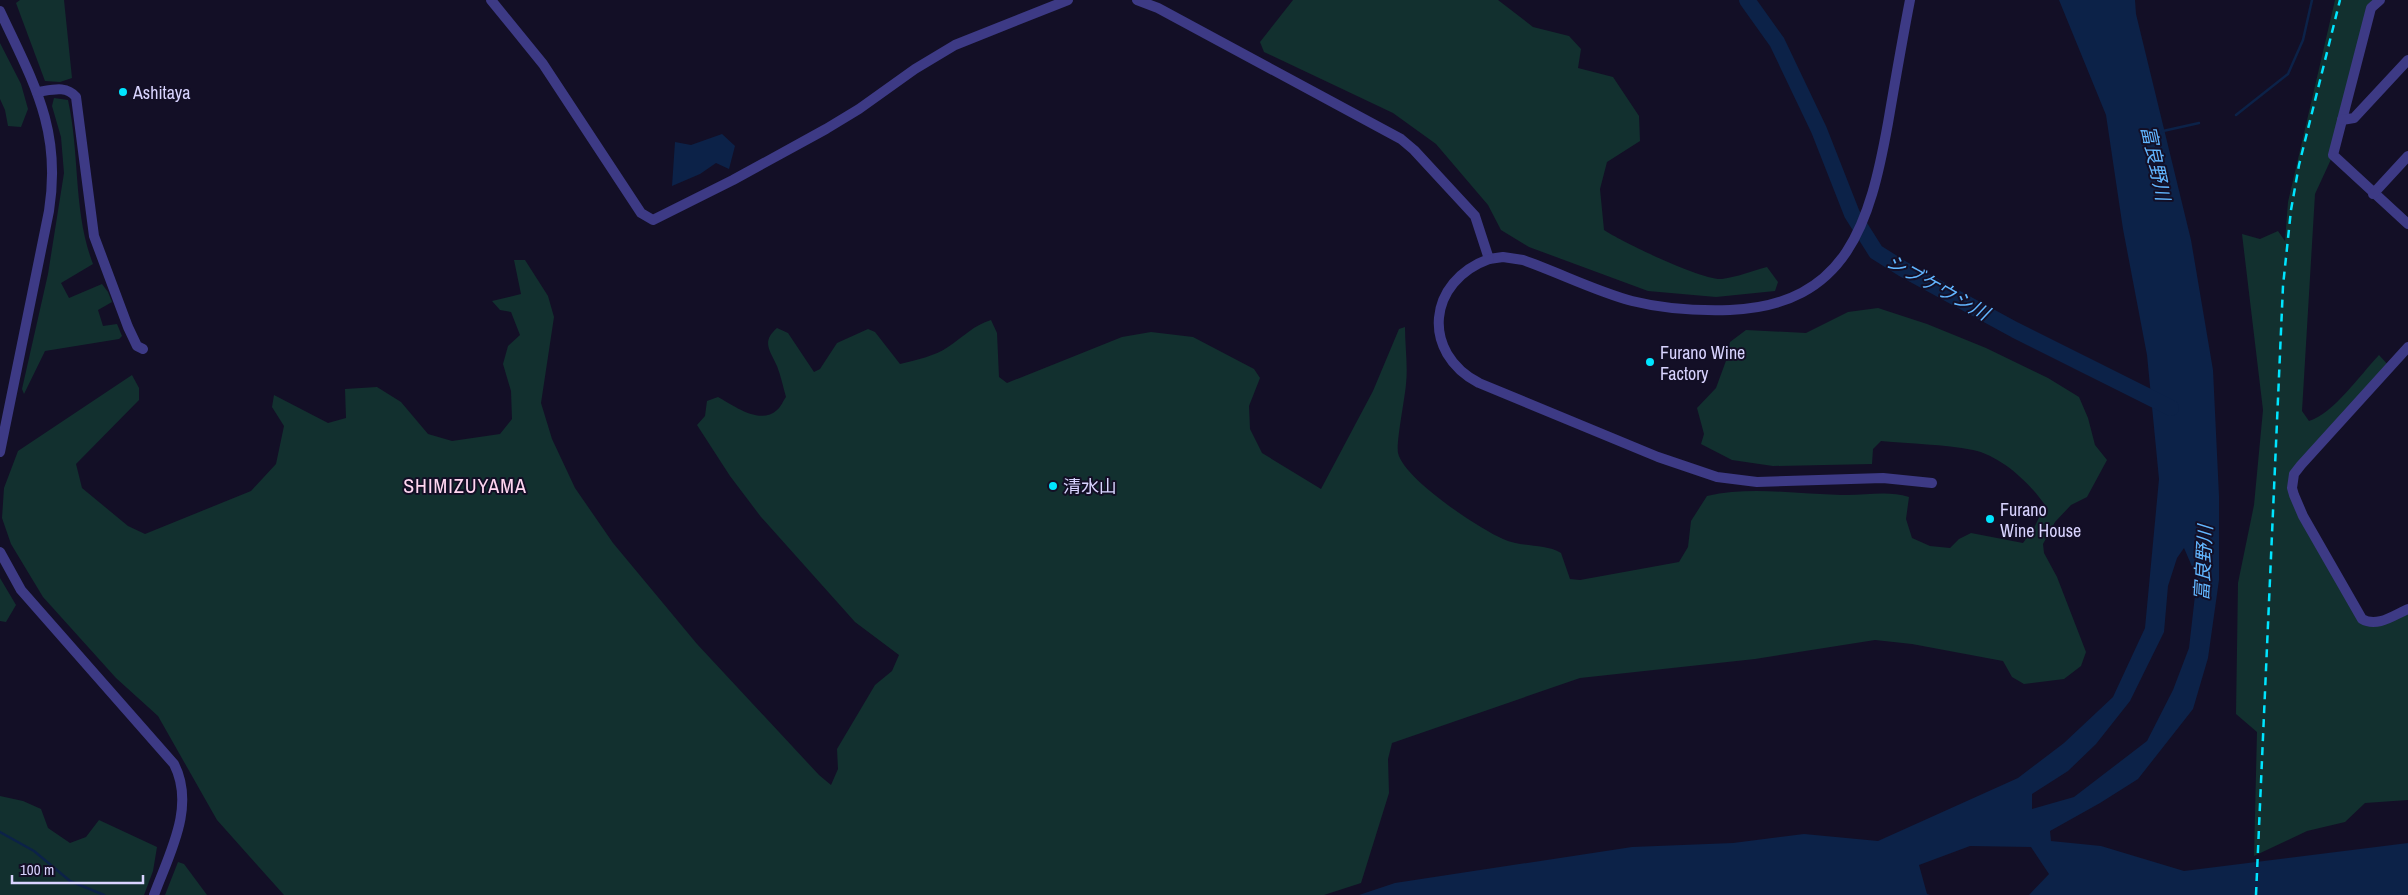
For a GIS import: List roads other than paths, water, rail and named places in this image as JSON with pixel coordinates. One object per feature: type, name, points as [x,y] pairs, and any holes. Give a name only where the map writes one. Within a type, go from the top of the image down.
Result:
[{"type":"street","points":[[491,0],[543,64],[641,213],[653,220],[733,180],[826,129],[955,44],[1068,0]]},
{"type":"street","points":[[1137,0],[1158,8],[1401,140],[1414,150],[1476,216],[1489,259]]},
{"type":"street","points":[[1910,0],[1873,196],[1858,232],[1843,256],[1824,277],[1792,299],[1758,308],[1718,310],[1662,307],[1633,301],[1523,260],[1504,257],[1489,259],[1467,269],[1458,277],[1445,295],[1439,315],[1440,336],[1448,357],[1461,373],[1479,383],[1658,457],[1717,477],[1757,482],[1876,478],[1932,483]]},
{"type":"street","points":[[2380,0],[2371,8],[2333,155],[2373,194],[2408,224]]},
{"type":"street","points":[[0,11],[37,92],[50,138],[54,167],[53,188],[0,452]]},
{"type":"street","points":[[2342,120],[2354,118],[2408,60]]},
{"type":"street","points":[[37,92],[64,89],[71,91],[76,97],[94,236],[128,327],[137,346],[142,349]]},
{"type":"street","points":[[2373,194],[2408,156]]},
{"type":"street","points":[[2408,347],[2301,465],[2294,474],[2292,488],[2302,516],[2362,619],[2375,623],[2408,609]]},
{"type":"street","points":[[0,552],[21,590],[174,764],[181,783],[182,808],[180,823],[154,895]]},
{"type":"water","name":"富良野川","points":[[2059,0],[2135,0],[2136,14],[2191,240],[2213,370],[2219,496],[2219,580],[2208,658],[2193,709],[2138,779],[2050,831],[2051,841],[2101,846],[2184,871],[2408,843],[2408,895],[2029,895],[2049,874],[2031,847],[1970,846],[1919,865],[1927,894],[1930,895],[1359,895],[1395,883],[1632,847],[1733,843],[1804,834],[1878,841],[2018,778],[2064,743],[2113,697],[2145,628],[2159,479],[2147,355],[2123,229],[2106,115]],"holes":[[[2184,548],[2197,578],[2189,648],[2173,690],[2147,741],[2074,797],[2032,809],[2032,794],[2068,771],[2096,744],[2130,701],[2164,632],[2168,586],[2177,558]]]},
{"type":"water","points":[[722,134],[735,146],[729,169],[716,163],[700,174],[672,186],[675,142],[691,145]]},
{"type":"waterway","name":"シブケウシ川","points":[[1747,0],[1777,42],[1819,130],[1852,214],[1876,252],[1903,269],[2015,330],[2171,408]]},
{"type":"waterway","points":[[2236,115],[2288,74],[2303,40],[2312,0]]},
{"type":"waterway","name":"富良野川","points":[[2163,131],[2199,123]]},
{"type":"waterway","points":[[0,832],[34,851],[70,881],[104,895]]},
{"type":"railway","points":[[2256,895],[2283,286],[2291,210],[2299,165],[2340,0]]},
{"type":"place","name":"Ashitaya","points":[[123,92]]},
{"type":"place","name":"Furano Wine Factory","points":[[1650,362]]},
{"type":"place","name":"清水山","points":[[1053,486]]},
{"type":"place","name":"Furano Wine House","points":[[1990,519]]},
{"type":"district","name":"SHIMIZUYAMA","points":[[465,485]]}]
